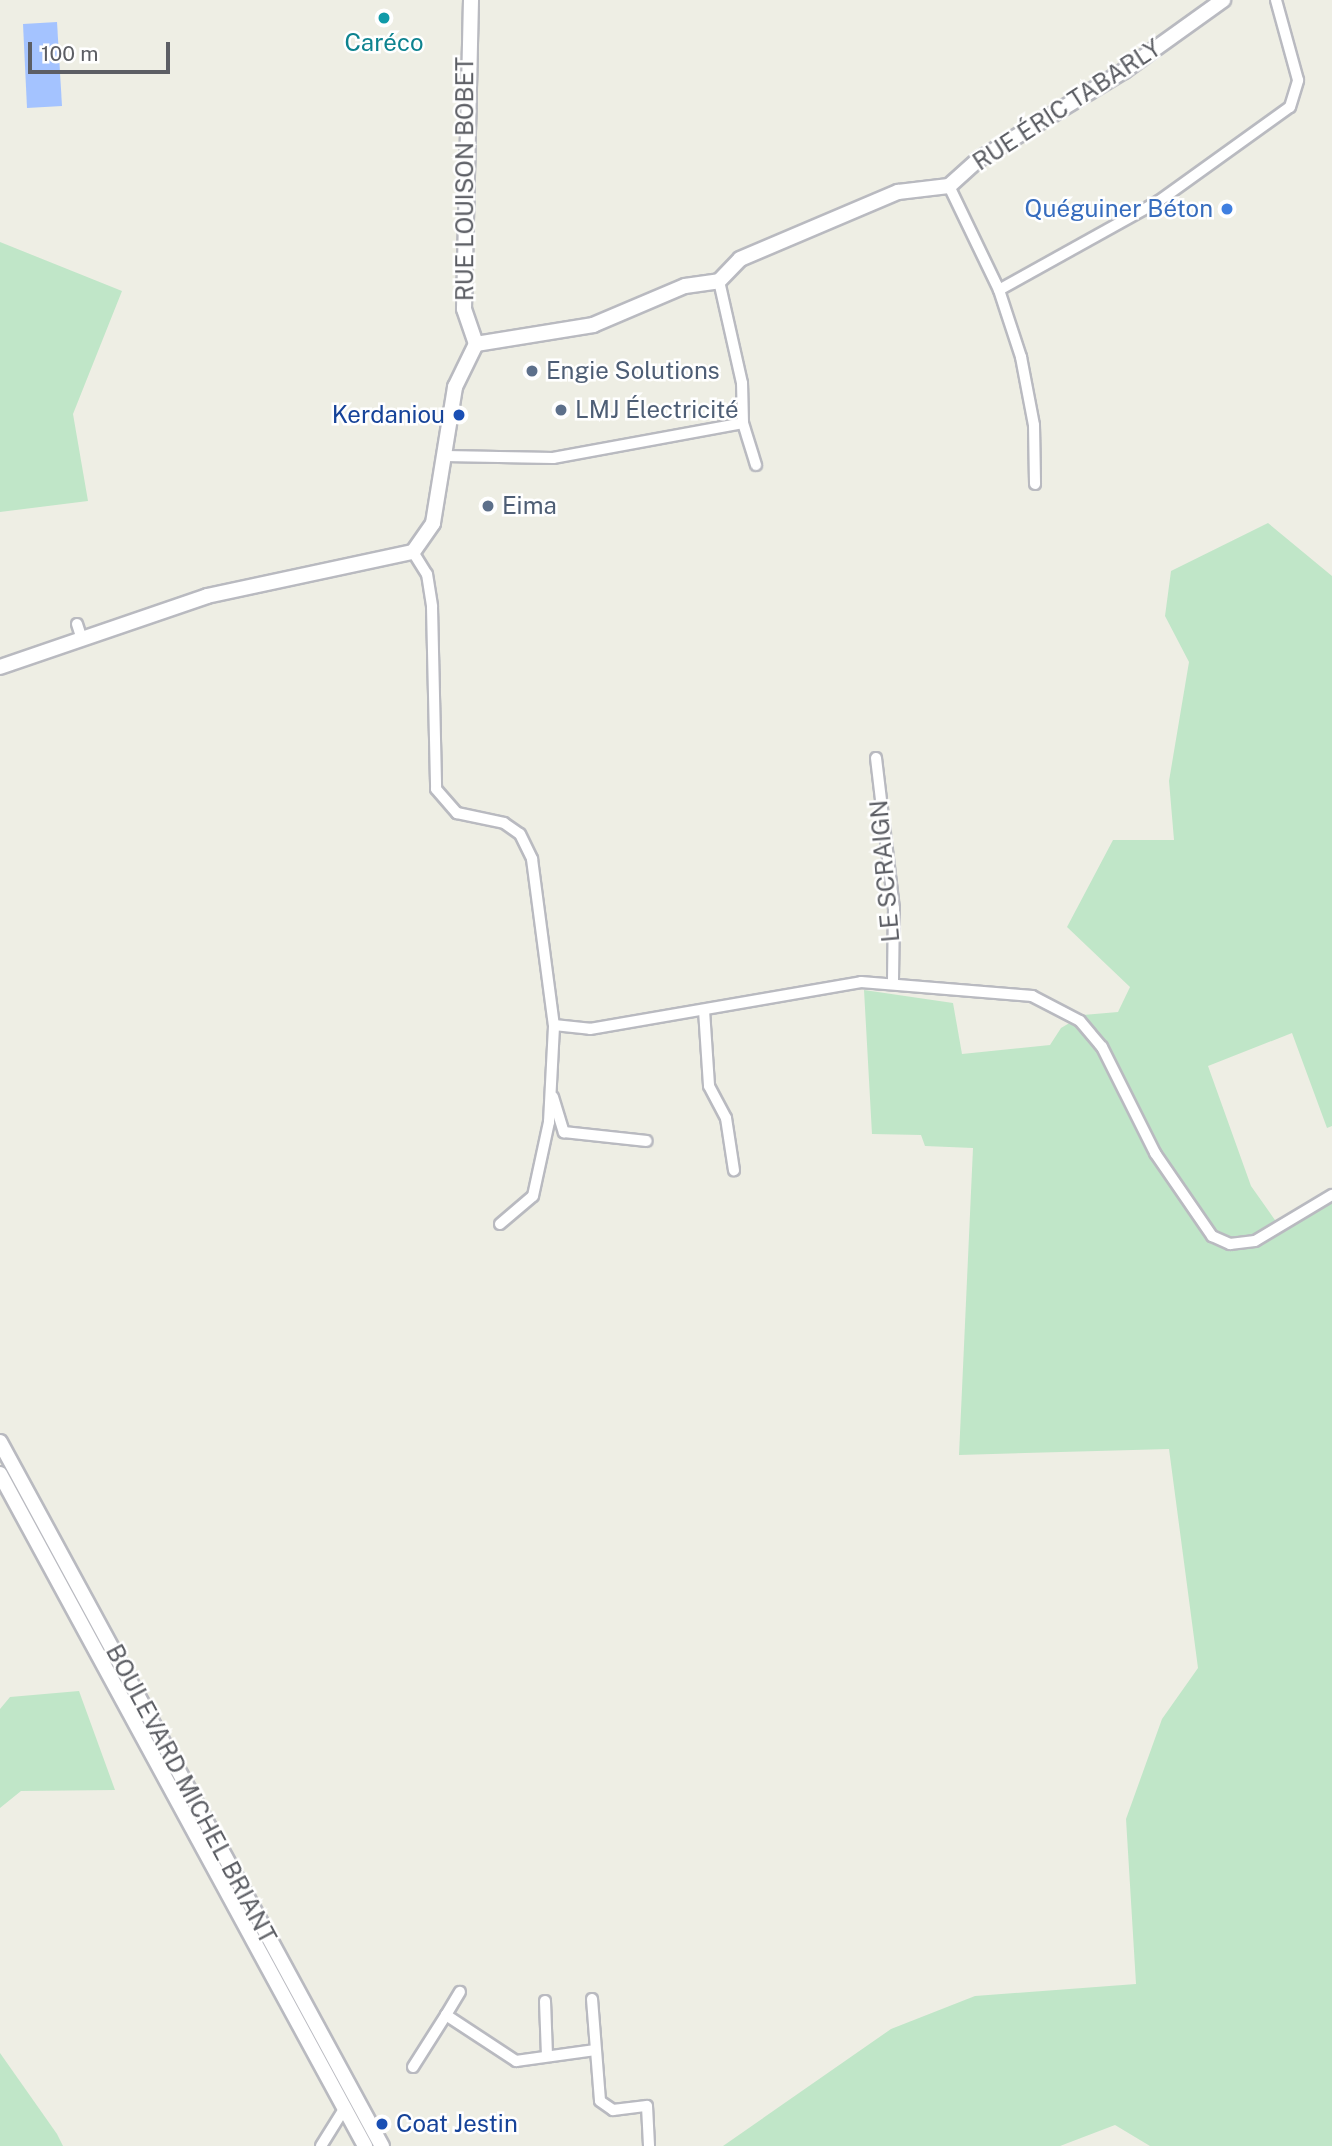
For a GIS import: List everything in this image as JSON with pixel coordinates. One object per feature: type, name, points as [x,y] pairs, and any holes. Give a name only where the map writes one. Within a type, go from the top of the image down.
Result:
[{"type":"street","name":"RUE LOUISON BOBET","points":[[471,0],[464,309],[476,344]]},
{"type":"street","name":"RUE ÉRIC TABARLY","points":[[719,281],[740,260],[849,211],[898,192],[949,186],[978,160],[1124,71],[1223,0]]},
{"type":"street","points":[[999,290],[1160,201],[1290,107],[1298,80],[1276,0]]},
{"type":"street","points":[[949,186],[999,290],[1026,378],[1035,484]]},
{"type":"street","points":[[0,667],[208,596],[413,552],[433,523],[459,371],[476,344],[593,325],[685,286],[719,281],[742,383],[743,423],[756,465]]},
{"type":"street","points":[[444,456],[553,458],[743,423]]},
{"type":"street","points":[[413,552],[427,574],[432,607],[436,789],[457,813],[504,823],[520,834],[532,859],[554,1025],[550,1091],[533,1196],[500,1224]]},
{"type":"street","points":[[77,624],[82,639]]},
{"type":"street","name":"LE SCRAIGN","points":[[876,758],[894,908],[892,984]]},
{"type":"street","points":[[554,1025],[590,1029],[861,982],[1032,996],[1080,1021],[1121,1073],[1155,1153],[1212,1236],[1230,1244],[1255,1241],[1332,1195]]},
{"type":"street","points":[[704,1010],[709,1086],[726,1118],[734,1170]]},
{"type":"street","points":[[550,1091],[564,1132],[647,1142]]},
{"type":"street","name":"BOULEVARD MICHEL BRIANT","points":[[0,1443],[257,1933],[365,2146]]},
{"type":"street","name":"BOULEVARD MICHEL BRIANT","points":[[0,1474],[257,1933],[382,2146]]},
{"type":"street","points":[[413,2067],[460,1992]]},
{"type":"street","points":[[592,1999],[602,2106],[647,2106],[649,2146]]},
{"type":"street","points":[[545,2001],[547,2055]]},
{"type":"street","points":[[446,2015],[516,2061],[596,2050]]},
{"type":"street","points":[[321,2146],[344,2109]]},
{"type":"green space","points":[[0,242],[122,291],[73,414],[88,501],[0,512]]},
{"type":"green space","points":[[1268,523],[1332,576],[1332,1126],[1327,1128],[1292,1033],[1208,1066],[1251,1186],[1282,1230],[1332,1202],[1332,2146],[1150,2146],[1115,2125],[1060,2146],[723,2146],[891,2029],[975,1996],[1136,1984],[1126,1819],[1162,1719],[1198,1668],[1169,1449],[959,1455],[973,1148],[925,1146],[921,1135],[872,1134],[864,990],[953,1003],[962,1054],[1050,1045],[1061,1028],[1083,1015],[1118,1012],[1130,987],[1067,927],[1113,840],[1174,840],[1169,781],[1189,662],[1165,616],[1171,571]]},
{"type":"green space","points":[[79,1691],[115,1790],[21,1791],[0,1808],[0,1709],[10,1697]]},
{"type":"green space","points":[[0,2053],[57,2134],[63,2146],[0,2146]]},
{"type":"water","points":[[57,22],[62,106],[27,108],[23,24]]},
{"type":"place","name":"Caréco","points":[[384,18]]},
{"type":"place","name":"Quéguiner Béton","points":[[1227,209]]},
{"type":"place","name":"Engie Solutions","points":[[532,371]]},
{"type":"place","name":"LMJ Électricité","points":[[561,410]]},
{"type":"place","name":"Kerdaniou","points":[[459,415]]},
{"type":"place","name":"Eima","points":[[488,506]]},
{"type":"place","name":"Coat Jestin","points":[[382,2124]]}]
